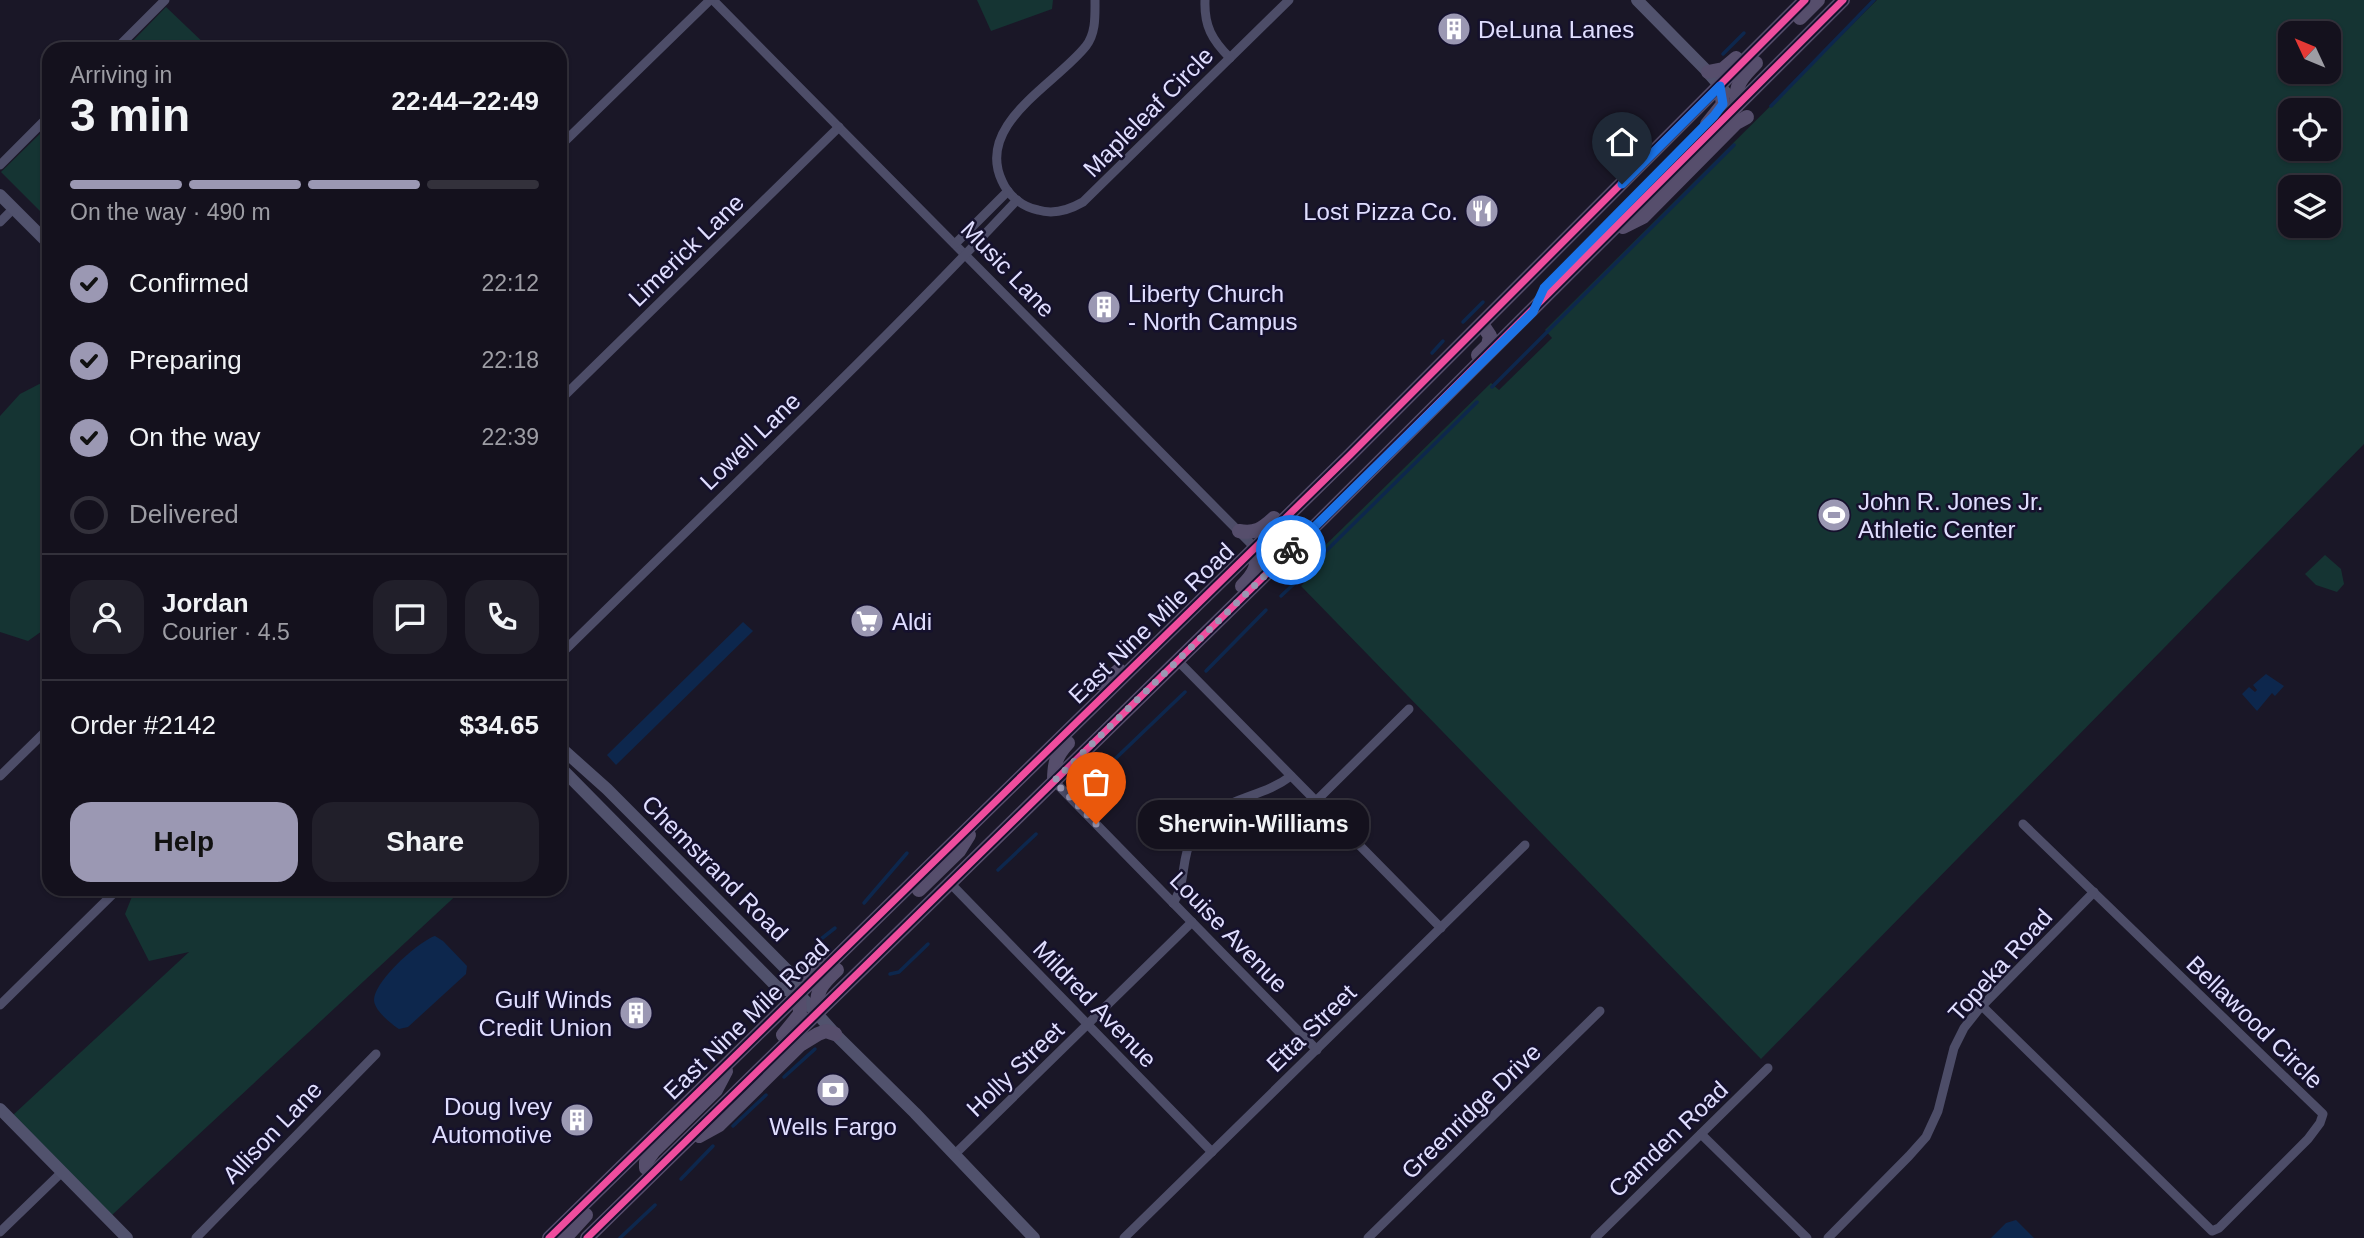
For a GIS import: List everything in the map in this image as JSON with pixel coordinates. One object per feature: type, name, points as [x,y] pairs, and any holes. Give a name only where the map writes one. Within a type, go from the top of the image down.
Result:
[{"type":"main road","points":[[1708,72],[1723,69],[1733,61],[1794,0]]},
{"type":"main road","name":"East Nine Mile Road","points":[[549,1238],[1350,456],[1805,0]]},
{"type":"main road","points":[[1742,112],[1735,96],[1738,83],[1818,0]]},
{"type":"main road","name":"East Nine Mile Road","points":[[587,1238],[1274,567],[1612,232],[1742,112],[1843,0]]},
{"type":"main road","points":[[1533,312],[1544,288],[1719,111],[1723,94],[1720,86]]},
{"type":"main road","points":[[1400,442],[1446,387],[1489,345],[1490,337],[1482,324]]},
{"type":"main road","points":[[1239,531],[1250,533],[1262,530],[1314,478],[1350,456]]},
{"type":"main road","points":[[1178,661],[1184,643],[1252,576],[1258,563],[1255,548]]},
{"type":"main road","points":[[1099,683],[1109,679],[1203,587],[1225,578]]},
{"type":"main road","points":[[1054,781],[1057,755],[1077,734],[1093,707]]},
{"type":"main road","points":[[791,974],[806,973],[817,964],[1051,736],[1076,723]]},
{"type":"main road","points":[[817,1013],[815,999],[828,978],[959,851],[979,818]]},
{"type":"main road","points":[[574,1238],[790,1028],[800,1014],[799,994]]},
{"type":"main road","points":[[682,1145],[719,1125],[800,1045],[826,1031],[835,1034]]},
{"type":"main road","points":[[646,1168],[646,1162],[654,1151],[716,1090],[731,1060]]},
{"type":"main road","points":[[565,1238],[616,1181],[619,1169]]},
{"type":"street","points":[[123,42],[165,0]]},
{"type":"street","points":[[567,139],[711,0]]},
{"type":"street","name":"Music Lane","points":[[711,0],[1274,567]]},
{"type":"street","name":"Mapleleaf Circle","points":[[1095,0],[1095,24],[1087,45],[1008,122],[998,142],[996,163],[1008,191],[1017,200],[1038,211],[1062,211],[1083,202],[1289,0]]},
{"type":"street","points":[[1205,0],[1205,21],[1209,33],[1230,58]]},
{"type":"street","points":[[1637,0],[1708,72],[1742,112]]},
{"type":"street","points":[[0,165],[42,123]]},
{"type":"street","name":"Limerick Lane","points":[[567,393],[839,127]]},
{"type":"street","points":[[955,244],[1008,191]]},
{"type":"street","points":[[0,195],[42,237]]},
{"type":"street","points":[[966,255],[1017,200]]},
{"type":"street","points":[[0,222],[13,208]]},
{"type":"street","name":"Lowell Lane","points":[[567,648],[966,255]]},
{"type":"street","points":[[1178,661],[1441,928]]},
{"type":"street","points":[[1316,801],[1409,709]]},
{"type":"street","points":[[0,776],[42,735]]},
{"type":"street","name":"Chemstrand Road","points":[[567,753],[607,789],[791,974],[799,994],[835,1034],[1034,1238]]},
{"type":"street","name":"Chemstrand Road","points":[[567,774],[777,987],[799,994]]},
{"type":"street","points":[[1173,903],[1181,889],[1185,854],[1201,825],[1223,806],[1282,783],[1291,776]]},
{"type":"street","name":"Louise Avenue","points":[[1054,781],[1317,1050]]},
{"type":"street","name":"Bellawood Circle","points":[[1982,1006],[2212,1231],[2219,1228],[2308,1139],[2323,1114],[2023,824]]},
{"type":"street","name":"Etta Street","points":[[1124,1238],[1525,845]]},
{"type":"street","name":"Mildred Avenue","points":[[950,883],[1212,1152]]},
{"type":"street","name":"Topeka Road","points":[[1828,1238],[1926,1136],[1938,1111],[1954,1048],[1964,1028],[1982,1006],[2094,892]]},
{"type":"street","points":[[0,1005],[111,896]]},
{"type":"street","name":"Holly Street","points":[[954,1155],[1192,922]]},
{"type":"street","name":"Greenridge Drive","points":[[1368,1238],[1600,1012]]},
{"type":"street","name":"Allison Lane","points":[[196,1238],[376,1054]]},
{"type":"street","name":"Camden Road","points":[[1595,1238],[1768,1068]]},
{"type":"street","points":[[0,1109],[127,1238]]},
{"type":"street","points":[[1701,1134],[1807,1238]]},
{"type":"street","points":[[0,1233],[62,1172]]},
{"type":"green space","points":[[977,0],[1053,0],[1052,9],[991,31]]},
{"type":"green space","name":"John R. Jones Jr. Athletic Center","points":[[1877,0],[2364,0],[2364,444],[1761,1059],[1301,586],[1309,578],[1301,569],[1491,383],[1499,390],[1552,338],[1545,330]]},
{"type":"green space","points":[[166,7],[203,42],[132,42]]},
{"type":"green space","points":[[42,132],[42,213],[1,172]]},
{"type":"green space","points":[[42,383],[42,631],[28,641],[0,632],[0,416],[20,394]]},
{"type":"green space","points":[[2325,555],[2341,569],[2344,584],[2337,592],[2316,585],[2305,574]]},
{"type":"green space","points":[[132,896],[455,896],[112,1215],[13,1115],[189,952],[149,961],[125,914]]},
{"type":"water","points":[[743,622],[753,631],[616,765],[607,755]]},
{"type":"water","points":[[2266,674],[2284,686],[2275,696],[2272,693],[2257,711],[2242,694],[2249,687],[2255,692],[2257,690],[2253,685]]},
{"type":"water","points":[[435,936],[467,966],[466,974],[408,1027],[399,1029],[377,1008],[374,1000],[376,992],[398,963],[419,945]]},
{"type":"water","points":[[2016,1220],[2034,1238],[1991,1238],[2006,1223]]},
{"type":"waterway","points":[[1771,106],[1874,0]]},
{"type":"waterway","points":[[1723,54],[1744,33]]},
{"type":"waterway","points":[[1492,387],[1734,145]]},
{"type":"waterway","points":[[1463,322],[1483,302]]},
{"type":"waterway","points":[[1432,353],[1443,341]]},
{"type":"waterway","points":[[1320,557],[1477,402]]},
{"type":"waterway","points":[[1281,596],[1297,581]]},
{"type":"waterway","points":[[1206,671],[1266,610]]},
{"type":"waterway","points":[[1091,782],[1185,692]]},
{"type":"waterway","points":[[998,870],[1036,834]]},
{"type":"waterway","points":[[864,903],[907,853]]},
{"type":"waterway","points":[[821,939],[835,928]]},
{"type":"waterway","points":[[890,974],[899,972],[928,944]]},
{"type":"waterway","points":[[784,1077],[815,1049]]},
{"type":"waterway","points":[[733,1126],[766,1095]]},
{"type":"waterway","points":[[681,1179],[713,1146]]},
{"type":"waterway","points":[[620,1238],[655,1205]]},
{"type":"cycle path","points":[[549,1238],[1350,455],[1805,0]]},
{"type":"cycle path","points":[[587,1238],[1302,539],[1843,0]]},
{"type":"way so far","points":[[1096,824],[1054,781],[1291,550]]},
{"type":"place","name":"DeLuna Lanes","points":[[1454,29]]},
{"type":"place","name":"Lost Pizza Co.","points":[[1482,211]]},
{"type":"place","name":"Liberty Church - North Campus","points":[[1104,307]]},
{"type":"place","name":"John R. Jones Jr. Athletic Center","points":[[1834,515]]},
{"type":"place","name":"Aldi","points":[[867,621]]},
{"type":"place","name":"Sherwin-Williams","points":[[1096,824]]},
{"type":"place","name":"Gulf Winds Credit Union","points":[[636,1013]]},
{"type":"place","name":"Wells Fargo","points":[[833,1090]]},
{"type":"place","name":"Doug Ivey Automotive","points":[[577,1120]]},
{"type":"route","points":[[1291,550],[1533,312],[1544,288],[1719,111],[1723,104],[1720,86],[1622,184]]}]
